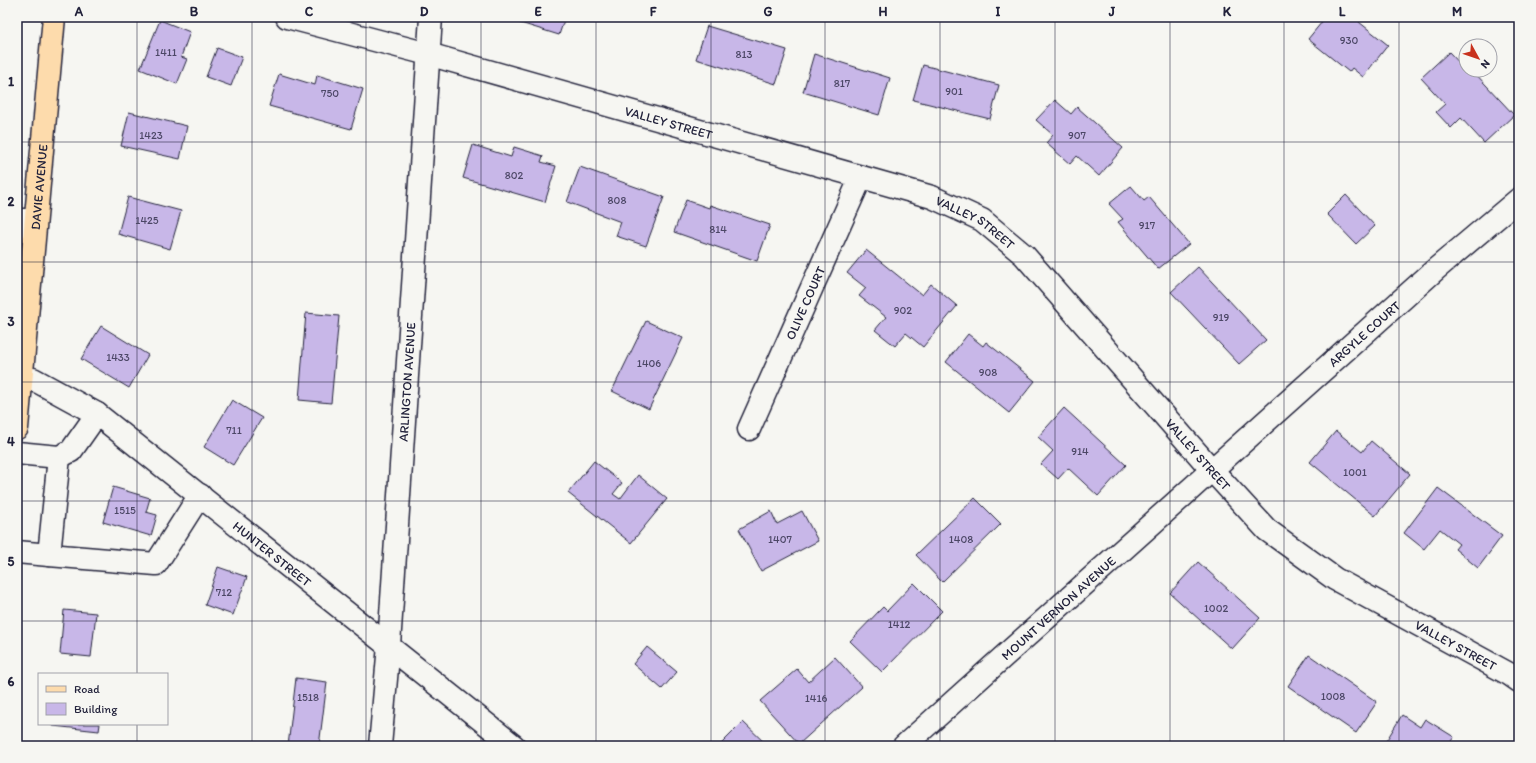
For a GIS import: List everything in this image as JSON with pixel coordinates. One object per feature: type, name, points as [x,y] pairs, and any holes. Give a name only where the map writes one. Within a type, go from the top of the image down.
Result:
[{"type":"main road","name":"DAVIE AVENUE","points":[[17,428],[22,379],[26,224],[54,17]]},
{"type":"street","name":"VALLEY STREET","points":[[287,17],[428,54],[932,197],[982,220],[1024,255],[1210,469],[1267,530],[1335,579],[1509,674],[1519,681]]},
{"type":"street","name":"ARLINGTON AVENUE","points":[[380,746],[389,646],[430,17]]},
{"type":"street","name":"OLIVE COURT","points":[[749,429],[861,177]]},
{"type":"street","name":"ARGYLE COURT","points":[[1210,469],[1436,269],[1519,199]]},
{"type":"street","name":"HUNTER STREET","points":[[22,379],[32,379],[97,414],[514,746]]},
{"type":"street","points":[[17,453],[59,456],[71,451],[97,414]]},
{"type":"street","points":[[49,555],[59,456]]},
{"type":"street","name":"MOUNT VERNON AVENUE","points":[[904,746],[1210,469]]},
{"type":"street","points":[[17,552],[156,564],[200,495]]},
{"type":"building","points":[[501,17],[565,17],[559,35]]},
{"type":"building","points":[[1326,17],[1363,17],[1359,22],[1388,45],[1363,77],[1352,68],[1349,72],[1308,39]]},
{"type":"building","points":[[160,20],[190,32],[181,57],[187,59],[177,84],[140,69]]},
{"type":"building","points":[[707,26],[787,50],[776,84],[696,59]]},
{"type":"building","points":[[217,48],[242,57],[231,86],[206,77]]},
{"type":"building","points":[[1449,52],[1458,61],[1458,78],[1479,78],[1514,115],[1484,143],[1461,118],[1451,128],[1436,112],[1445,104],[1421,78]]},
{"type":"building","points":[[814,54],[890,78],[879,115],[803,92]]},
{"type":"building","points":[[923,65],[999,85],[990,119],[913,100]]},
{"type":"building","points":[[279,74],[315,85],[317,75],[363,89],[351,129],[269,106]]},
{"type":"building","points":[[1055,100],[1071,114],[1077,107],[1123,148],[1099,176],[1077,156],[1070,164],[1046,143],[1053,135],[1036,120]]},
{"type":"building","points":[[129,112],[187,126],[180,159],[121,146]]},
{"type":"building","points":[[473,145],[511,157],[514,147],[543,156],[541,162],[556,166],[545,202],[463,178]]},
{"type":"building","points":[[580,167],[664,197],[646,246],[616,236],[621,222],[567,202]]},
{"type":"building","points":[[1131,186],[1144,201],[1149,197],[1189,244],[1158,269],[1118,222],[1123,219],[1109,204]]},
{"type":"building","points":[[1346,195],[1375,226],[1356,244],[1327,214]]},
{"type":"building","points":[[128,197],[181,211],[170,249],[118,234]]},
{"type":"building","points":[[686,200],[709,208],[710,205],[770,225],[757,261],[674,232]]},
{"type":"building","points":[[866,250],[922,295],[931,284],[957,306],[923,347],[906,333],[895,346],[875,330],[886,317],[859,296],[866,288],[847,273]]},
{"type":"building","points":[[1198,267],[1266,340],[1239,364],[1171,292]]},
{"type":"building","points":[[306,313],[339,316],[331,403],[299,400]]},
{"type":"building","points":[[646,321],[683,338],[649,409],[612,391]]},
{"type":"building","points":[[101,326],[148,355],[129,388],[81,359]]},
{"type":"building","points":[[968,334],[983,346],[986,342],[1035,381],[1009,413],[946,362]]},
{"type":"building","points":[[232,400],[262,418],[233,465],[204,447]]},
{"type":"building","points":[[1064,408],[1126,465],[1098,496],[1068,468],[1058,479],[1041,464],[1053,451],[1038,437]]},
{"type":"building","points":[[1336,431],[1362,452],[1371,441],[1410,474],[1375,516],[1310,462]]},
{"type":"building","points":[[594,461],[622,483],[613,494],[620,499],[638,475],[667,499],[631,543],[568,493]]},
{"type":"building","points":[[113,487],[150,498],[146,512],[157,515],[151,536],[103,522]]},
{"type":"building","points":[[1438,488],[1502,536],[1478,568],[1455,549],[1459,544],[1440,529],[1424,549],[1404,533]]},
{"type":"building","points":[[975,498],[1001,524],[942,582],[916,555]]},
{"type":"building","points":[[771,511],[777,524],[802,511],[818,541],[761,571],[739,529]]},
{"type":"building","points":[[1198,562],[1260,618],[1232,649],[1170,593]]},
{"type":"building","points":[[218,567],[247,577],[233,615],[205,605]]},
{"type":"building","points":[[914,583],[942,611],[882,672],[850,641],[883,607],[887,611]]},
{"type":"building","points":[[64,610],[96,613],[91,657],[60,654]]},
{"type":"building","points":[[647,647],[677,672],[662,689],[633,664]]},
{"type":"building","points":[[1309,655],[1377,702],[1356,733],[1288,686]]},
{"type":"building","points":[[835,657],[862,687],[799,744],[760,701],[797,669],[808,682]]},
{"type":"building","points":[[296,678],[327,682],[319,746],[288,746]]},
{"type":"building","points":[[1402,715],[1420,727],[1425,719],[1454,737],[1449,744],[1452,746],[1383,746]]},
{"type":"building","points":[[743,722],[768,746],[719,746]]},
{"type":"building","points":[[53,725],[100,725],[99,731]]}]
